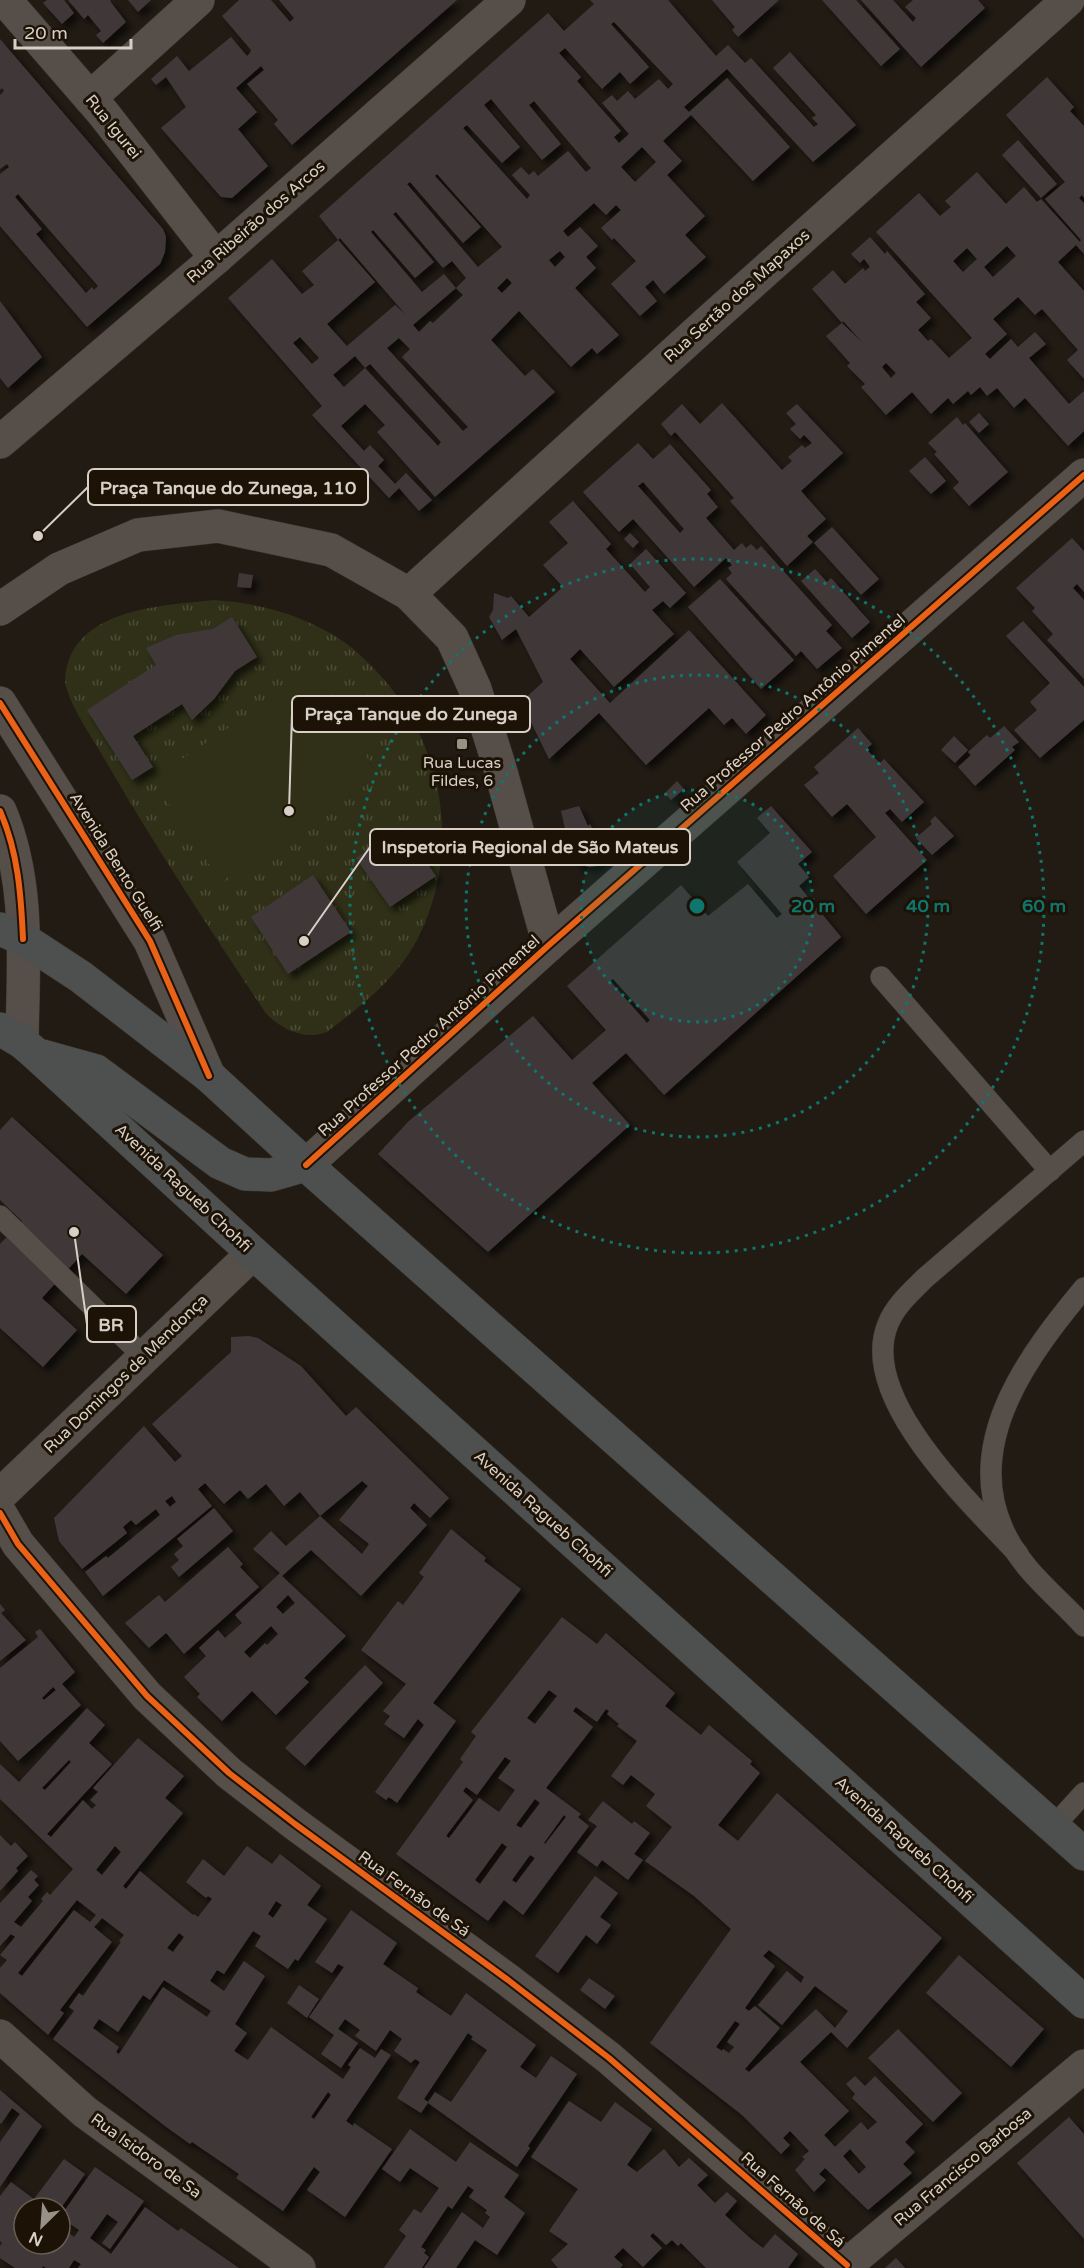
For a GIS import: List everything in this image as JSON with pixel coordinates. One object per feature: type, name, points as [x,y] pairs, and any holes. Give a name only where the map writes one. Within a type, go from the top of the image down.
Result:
[{"type":"main road","points":[[11,934],[81,977],[209,1076],[306,1165],[1084,1854]]},
{"type":"main road","points":[[20,1042],[96,1071],[219,1163],[228,1167],[245,1174],[271,1175],[306,1165]]},
{"type":"main road","name":"Avenida Ragueb Chohfi","points":[[20,1042],[1084,2002]]},
{"type":"street","name":"Rua Igurei","points":[[5,0],[90,98],[216,258]]},
{"type":"street","points":[[90,98],[198,0]]},
{"type":"street","name":"Rua Ribeirão dos Arcos","points":[[0,442],[216,258],[509,0]]},
{"type":"street","name":"Rua Sertão dos Mapaxos","points":[[409,594],[708,322],[1068,0]]},
{"type":"street","name":"Rua Professor Pedro Antônio Pimentel","points":[[306,1165],[549,945],[1084,475]]},
{"type":"street","points":[[1,609],[59,569],[138,536],[218,526],[330,550],[409,594],[452,638],[474,689],[499,765],[549,945]]},
{"type":"street","name":"Avenida Bento Guelfi","points":[[0,703],[150,941],[209,1076]]},
{"type":"street","points":[[0,811],[11,836],[21,891],[11,934],[20,1042]]},
{"type":"street","name":"Rua Domingos de Mendonça","points":[[0,1495],[253,1253]]},
{"type":"street","name":"Rua Fernão de Sá","points":[[0,1513],[18,1544],[147,1696],[229,1773],[609,2058],[845,2266]]},
{"type":"street","name":"Rua Isidoro de Sa","points":[[0,2036],[85,2112],[298,2268]]},
{"type":"street","name":"Rua Francisco Barbosa","points":[[845,2266],[1084,2066]]},
{"type":"lane","points":[[881,977],[1050,1171]]},
{"type":"lane","points":[[1018,1554],[922,1448],[903,1416],[889,1383],[881,1352],[888,1324],[902,1301],[925,1278],[1084,1141]]},
{"type":"lane","points":[[0,1216],[144,1357]]},
{"type":"lane","points":[[1084,1288],[1046,1334],[1022,1373],[1000,1419],[990,1462],[994,1499],[1002,1529],[1035,1579],[1084,1626]]},
{"type":"lane","points":[[1053,1827],[1084,1793]]},
{"type":"green space","points":[[214,600],[276,610],[321,628],[347,644],[380,675],[402,704],[420,735],[433,768],[440,803],[442,838],[439,874],[430,909],[408,956],[388,980],[365,1002],[327,1032],[310,1035],[293,1032],[278,1024],[265,1012],[148,832],[81,720],[66,687],[67,666],[77,645],[91,631],[109,620],[151,608]]},
{"type":"green space","points":[[312,672],[379,776],[221,882],[152,779]]},
{"type":"building","points":[[47,0],[64,0],[74,13],[62,24],[43,3]]},
{"type":"building","points":[[68,0],[111,0],[126,22],[103,43],[96,35],[101,31],[88,15],[84,19]]},
{"type":"building","points":[[128,0],[151,0],[138,12]]},
{"type":"building","points":[[239,0],[271,0],[290,22],[294,18],[279,0],[457,0],[292,145],[274,124],[278,120],[247,84],[264,70],[261,66],[236,88],[257,112],[238,129],[268,166],[232,198],[221,197],[161,128],[186,107],[166,77],[156,85],[151,79],[177,56],[189,71],[231,37],[247,56],[251,50],[222,16]]},
{"type":"building","points":[[590,0],[668,0],[716,56],[728,45],[745,63],[751,58],[814,127],[818,124],[812,118],[816,115],[773,68],[790,52],[856,125],[813,162],[727,69],[684,107],[689,112],[727,78],[790,147],[753,181],[691,115],[663,141],[682,161],[667,175],[705,216],[685,235],[706,257],[664,294],[653,280],[645,287],[657,301],[640,316],[611,284],[636,261],[601,228],[621,210],[616,205],[606,215],[594,203],[563,231],[568,237],[580,227],[598,246],[586,257],[596,268],[575,288],[619,335],[597,354],[592,348],[571,367],[519,311],[491,340],[525,376],[533,369],[555,392],[435,497],[377,432],[385,425],[365,404],[341,426],[364,451],[370,445],[384,460],[378,466],[395,484],[406,473],[432,500],[419,511],[399,488],[389,498],[312,415],[322,406],[228,298],[272,259],[302,294],[314,285],[302,271],[338,240],[319,216],[548,13],[564,31],[594,4]],"holes":[[[614,22],[673,84],[668,89],[659,79],[635,99],[628,91],[617,101],[612,95],[602,103],[629,134],[619,143],[614,137],[621,131],[577,81],[581,77],[559,53],[565,48],[602,89],[620,72],[630,84],[649,67],[611,24]],[[491,99],[542,160],[561,144],[529,105],[534,101],[591,168],[586,172],[568,151],[538,176],[534,171],[529,175],[521,167],[512,175],[530,195],[527,199],[463,128],[467,125],[502,163],[520,147],[484,105]],[[642,147],[656,162],[635,182],[621,167]],[[437,174],[502,247],[478,267],[407,184],[410,182],[463,243],[481,227],[435,176]],[[396,212],[443,268],[452,261],[466,278],[456,288],[444,274],[422,292],[371,232],[373,230],[415,278],[434,262],[393,214]],[[340,238],[405,314],[395,305],[347,346],[327,324],[375,282],[338,240]],[[560,251],[565,257],[555,267],[549,260]],[[507,278],[512,283],[502,293],[497,288]],[[456,288],[463,295],[433,323],[430,321],[419,332],[413,325]],[[300,337],[319,358],[312,364],[293,343]],[[399,338],[410,349],[402,357],[468,427],[463,431],[387,348]],[[355,356],[365,368],[344,387],[333,375]],[[370,364],[441,442],[438,446],[365,368]]]},
{"type":"building","points":[[712,0],[779,0],[738,37],[732,30],[735,27]]},
{"type":"building","points":[[822,0],[856,0],[900,49],[881,66]]},
{"type":"building","points":[[861,0],[893,0],[913,22],[916,18],[905,7],[913,0],[978,0],[985,8],[921,67]]},
{"type":"building","points":[[0,39],[163,229],[166,237],[165,252],[160,264],[87,327],[0,226],[0,174],[9,167],[7,164],[0,169],[0,95],[4,91],[2,88],[0,90]],"holes":[[[18,194],[98,286],[94,290],[92,287],[86,293],[36,234],[42,229],[15,197]]]},
{"type":"building","points":[[1047,77],[1074,107],[1070,111],[1084,126],[1084,198],[1082,195],[1079,198],[1084,203],[1084,254],[1076,245],[1058,262],[1084,291],[1084,379],[1067,360],[1078,350],[1042,309],[1035,315],[1018,297],[993,319],[1007,334],[985,354],[990,359],[1011,339],[1018,347],[1035,332],[1046,344],[1029,358],[1069,404],[1084,391],[1084,431],[1068,446],[1025,398],[1014,408],[997,388],[987,396],[980,387],[971,395],[968,391],[953,404],[948,398],[931,414],[912,392],[886,415],[861,387],[865,384],[847,366],[850,363],[826,336],[842,323],[812,289],[833,270],[845,284],[863,268],[865,271],[870,267],[864,259],[860,263],[851,254],[870,237],[885,254],[887,251],[925,294],[916,302],[931,318],[918,330],[928,341],[931,339],[949,358],[972,338],[876,232],[919,193],[940,216],[951,207],[945,201],[977,172],[1006,204],[1024,187],[1037,202],[1041,199],[1080,242],[1081,240],[1045,199],[1065,182],[1006,115]],"holes":[[[1007,246],[1016,256],[993,277],[984,267]],[[967,248],[977,259],[963,272],[953,261]],[[843,321],[864,344],[842,323]],[[886,363],[896,373],[891,378],[882,367]]]},
{"type":"building","points":[[1018,140],[1057,184],[1041,198],[1002,155]]},
{"type":"building","points":[[0,301],[42,357],[8,388],[0,378]]},
{"type":"building","points":[[722,403],[782,470],[792,461],[788,457],[802,445],[805,448],[812,443],[804,435],[800,439],[790,429],[796,424],[786,413],[797,404],[843,453],[801,491],[826,519],[807,536],[813,542],[787,566],[730,501],[734,498],[711,472],[675,432],[671,436],[661,424],[682,404],[700,424]]},
{"type":"building","points":[[979,413],[989,424],[979,433],[969,422]]},
{"type":"building","points":[[957,417],[1008,472],[969,506],[953,488],[959,482],[934,454],[937,452],[928,443]]},
{"type":"building","points":[[638,443],[653,459],[670,444],[711,490],[707,494],[718,507],[706,518],[734,550],[742,543],[746,548],[751,544],[757,550],[761,546],[832,625],[826,631],[842,648],[817,669],[801,651],[796,656],[726,579],[732,573],[728,568],[732,565],[726,558],[694,587],[633,519],[619,532],[583,492]],"holes":[[[643,482],[684,529],[680,533],[638,486]]]},
{"type":"building","points":[[925,457],[946,481],[931,494],[909,471]]},
{"type":"building","points":[[573,501],[611,544],[606,549],[645,592],[650,587],[630,564],[646,549],[686,593],[670,608],[663,601],[652,610],[674,634],[614,687],[580,649],[570,659],[610,703],[689,630],[766,715],[746,734],[732,718],[724,725],[709,708],[646,765],[599,713],[549,759],[521,702],[543,682],[516,629],[502,640],[489,617],[493,610],[494,593],[508,598],[511,596],[529,617],[563,587],[543,565],[568,543],[549,522]]},
{"type":"building","points":[[832,527],[879,579],[861,595],[814,543]]},
{"type":"building","points":[[630,533],[639,542],[633,548],[624,539]]},
{"type":"building","points":[[1072,538],[1084,551],[1084,592],[1077,584],[1073,588],[1084,600],[1084,679],[1047,640],[1053,634],[1032,611],[1035,608],[1016,588]]},
{"type":"building","points":[[815,569],[827,582],[831,578],[870,622],[852,638],[801,581]]},
{"type":"building","points":[[239,573],[253,575],[251,588],[237,587]]},
{"type":"building","points":[[720,579],[794,660],[761,689],[688,607]]},
{"type":"building","points":[[232,617],[257,657],[235,671],[214,699],[192,720],[182,704],[133,736],[153,767],[132,780],[87,710],[156,665],[146,648],[176,635],[213,629]]},
{"type":"building","points":[[1023,621],[1084,687],[1084,720],[1040,758],[1014,730],[1037,710],[1030,702],[1050,683],[1006,636]]},
{"type":"building","points":[[1004,726],[1019,742],[1012,747],[1015,750],[975,786],[958,767],[971,755],[968,752],[987,735],[990,738]]},
{"type":"building","points":[[858,728],[872,744],[866,749],[880,763],[884,759],[924,802],[902,822],[890,809],[885,813],[927,860],[866,914],[833,876],[876,837],[847,804],[832,817],[804,785],[819,773],[814,767]]},
{"type":"building","points":[[954,736],[968,750],[955,763],[941,750]]},
{"type":"building","points":[[677,781],[684,789],[671,800],[665,793]]},
{"type":"building","points":[[579,806],[606,858],[597,866],[579,865],[571,855],[561,811]]},
{"type":"building","points":[[771,806],[812,852],[798,864],[809,877],[799,886],[841,937],[664,1095],[626,1053],[592,1083],[630,1125],[488,1252],[378,1154],[409,1121],[533,1016],[572,1060],[606,1030],[567,986],[681,885],[708,916],[748,884],[777,918],[782,914],[737,862],[770,833],[757,818]],"holes":[[[613,979],[650,1020],[647,1023],[610,981]]]},
{"type":"building","points":[[935,816],[954,836],[932,855],[916,838],[932,824],[930,821]]},
{"type":"building","points":[[402,827],[436,876],[390,907],[356,858]]},
{"type":"building","points":[[313,875],[351,932],[288,974],[251,917]]},
{"type":"building","points":[[12,1117],[163,1255],[126,1294],[82,1254],[42,1298],[77,1330],[43,1367],[0,1328],[0,1244],[22,1221],[0,1200],[0,1130]]},
{"type":"building","points":[[231,1337],[258,1338],[301,1366],[346,1416],[356,1407],[449,1498],[430,1518],[414,1503],[410,1508],[427,1525],[361,1596],[311,1550],[282,1576],[346,1636],[304,1678],[309,1682],[276,1715],[252,1691],[222,1721],[197,1697],[200,1694],[184,1677],[206,1656],[199,1648],[218,1630],[225,1638],[242,1623],[235,1615],[280,1573],[253,1549],[271,1531],[286,1546],[320,1516],[300,1492],[284,1506],[266,1484],[248,1499],[240,1490],[224,1504],[205,1483],[198,1489],[212,1506],[103,1596],[85,1572],[106,1556],[108,1558],[160,1515],[156,1509],[136,1525],[131,1520],[123,1527],[127,1533],[82,1569],[59,1541],[54,1518],[144,1426],[175,1462],[182,1456],[152,1424],[231,1352]],"holes":[[[362,1481],[368,1486],[339,1520],[369,1544],[362,1554],[320,1516]],[[172,1496],[176,1502],[170,1507],[165,1501]],[[288,1595],[295,1603],[283,1614],[276,1607]],[[271,1626],[278,1634],[250,1658],[244,1652]]]},
{"type":"building","points":[[214,1508],[233,1531],[179,1577],[171,1567],[179,1560],[174,1554],[183,1546],[177,1539]]},
{"type":"building","points":[[451,1529],[486,1558],[484,1561],[521,1589],[433,1703],[456,1721],[397,1803],[389,1797],[386,1800],[375,1792],[424,1725],[418,1719],[404,1738],[384,1724],[390,1716],[383,1711],[406,1684],[361,1650],[398,1601],[403,1605],[424,1577],[419,1573]]},
{"type":"building","points":[[228,1547],[243,1564],[240,1567],[259,1587],[184,1654],[166,1633],[149,1648],[125,1623],[159,1595],[165,1602]]},
{"type":"building","points":[[0,1604],[5,1610],[1,1613],[26,1640],[0,1661]]},
{"type":"building","points":[[562,1617],[597,1644],[606,1633],[675,1693],[665,1706],[701,1735],[709,1725],[752,1761],[750,1764],[760,1773],[718,1825],[738,1841],[777,1793],[942,1938],[847,2048],[831,2032],[800,2062],[849,2111],[824,2135],[835,2147],[861,2122],[868,2130],[877,2122],[852,2098],[855,2094],[846,2084],[855,2076],[865,2086],[875,2076],[923,2124],[905,2142],[915,2152],[903,2164],[912,2173],[868,2210],[825,2168],[819,2174],[826,2180],[814,2192],[795,2170],[805,2159],[802,2157],[809,2151],[790,2131],[783,2138],[790,2145],[781,2154],[742,2115],[650,2043],[731,1929],[694,1896],[645,1861],[672,1827],[646,1806],[655,1794],[631,1775],[623,1785],[611,1776],[637,1741],[617,1726],[619,1724],[607,1714],[609,1711],[606,1709],[597,1722],[576,1707],[573,1711],[593,1727],[546,1788],[581,1814],[578,1817],[589,1826],[523,1915],[504,1900],[488,1921],[396,1854],[463,1762],[460,1759],[476,1736],[471,1732]],"holes":[[[549,1690],[557,1696],[535,1724],[527,1718]],[[505,1757],[511,1761],[498,1778],[515,1790],[499,1812],[479,1798],[449,1838],[446,1836],[473,1800],[463,1791],[466,1787],[477,1795]],[[535,1799],[540,1803],[521,1828],[516,1825]],[[564,1815],[566,1817],[544,1843]],[[502,1843],[507,1847],[480,1884],[475,1880]],[[530,1855],[535,1858],[516,1883],[512,1880]],[[769,1950],[804,1977],[801,1983],[787,1971],[758,2005],[782,2025],[815,1986],[848,2011],[835,2028],[816,2009],[749,2072],[745,2069],[780,2028],[755,2006],[749,2011],[745,2008],[775,1966],[763,1956]],[[735,2021],[740,2024],[727,2042],[734,2047],[729,2053],[723,2049],[722,2051],[716,2047]],[[850,2149],[866,2167],[859,2174],[843,2156]]]},
{"type":"building","points":[[40,1629],[75,1672],[62,1684],[81,1705],[18,1761],[0,1741],[0,1668],[38,1637],[35,1632]],"holes":[[[53,1687],[56,1690],[44,1700],[42,1698]]]},
{"type":"building","points":[[365,1665],[383,1683],[305,1766],[285,1748]]},
{"type":"building","points":[[87,1708],[105,1725],[89,1743],[112,1764],[47,1834],[51,1837],[83,1800],[92,1809],[96,1805],[90,1800],[98,1792],[93,1788],[138,1738],[184,1776],[165,1798],[183,1813],[123,1886],[126,1889],[140,1871],[198,1917],[212,1899],[208,1896],[206,1898],[186,1882],[203,1859],[224,1876],[247,1846],[272,1864],[280,1854],[321,1886],[307,1905],[327,1919],[298,1961],[295,1959],[288,1969],[255,1946],[261,1936],[253,1931],[224,1974],[217,1970],[210,1981],[224,1991],[244,1961],[265,1976],[235,2024],[247,2033],[234,2051],[248,2060],[271,2027],[343,2079],[351,2067],[348,2065],[360,2048],[375,2058],[381,2049],[391,2055],[346,2121],[353,2126],[354,2123],[392,2149],[345,2217],[307,2190],[320,2172],[314,2167],[283,2211],[236,2178],[239,2174],[165,2126],[53,2039],[74,2011],[69,2007],[79,1993],[83,1996],[124,1935],[102,1918],[94,1927],[112,1942],[60,2010],[64,2013],[48,2035],[0,1993],[0,1968],[7,1960],[0,1955],[15,1937],[11,1934],[0,1946],[0,1903],[31,1870],[38,1876],[34,1880],[39,1885],[28,1897],[32,1901],[14,1922],[21,1927],[43,1901],[41,1899],[47,1892],[50,1895],[73,1869],[0,1799],[0,1764],[19,1782]],"holes":[[[69,1760],[71,1762],[45,1790],[42,1788]],[[115,1846],[121,1852],[102,1875],[96,1870]],[[77,1900],[96,1915],[90,1922],[74,1910],[22,1976],[18,1973]],[[276,1901],[282,1905],[273,1918],[268,1914]],[[179,1933],[184,1937],[173,1952],[167,1948]],[[164,1980],[211,2011],[207,2017],[163,1987],[119,2054],[116,2052],[119,2047],[93,2028],[99,2019],[118,2032],[143,1995],[150,2000]],[[328,2092],[331,2095],[314,2119],[311,2117]]]},
{"type":"building","points":[[603,1801],[632,1824],[634,1821],[650,1833],[634,1854],[643,1860],[628,1880],[602,1860],[597,1867],[577,1852],[597,1826],[588,1820]]},
{"type":"building","points":[[0,1835],[11,1846],[15,1842],[28,1856],[16,1868],[18,1871],[0,1891]]},
{"type":"building","points":[[595,1876],[618,1893],[600,1917],[611,1925],[597,1944],[586,1935],[558,1973],[535,1956]]},
{"type":"building","points":[[351,1910],[397,1943],[383,1964],[418,1988],[416,1992],[451,2016],[466,1993],[536,2045],[520,2067],[536,2078],[551,2056],[577,2074],[528,2146],[530,2148],[517,2167],[428,2103],[421,2113],[397,2098],[420,2062],[415,2059],[411,2063],[394,2051],[402,2039],[390,2030],[376,2051],[355,2036],[360,2030],[345,2019],[338,2029],[358,2043],[341,2068],[321,2054],[334,2035],[309,2017],[344,1967],[338,1964],[332,1973],[315,1962]],"holes":[[[468,2033],[473,2037],[471,2039],[487,2050],[451,2102],[435,2092],[428,2102],[424,2099]]]},
{"type":"building","points":[[959,1955],[1044,2029],[1011,2067],[926,1993]]},
{"type":"building","points":[[589,1978],[615,1996],[605,2009],[580,1990]]},
{"type":"building","points":[[299,1985],[319,1999],[307,2018],[287,2003]]},
{"type":"building","points":[[898,2029],[962,2093],[933,2122],[868,2058]]},
{"type":"building","points":[[0,2090],[42,2126],[0,2187],[0,2142],[20,2114],[12,2108],[0,2123]]},
{"type":"building","points":[[569,2101],[601,2122],[615,2102],[652,2129],[627,2165],[637,2172],[664,2149],[679,2167],[689,2158],[708,2175],[697,2185],[715,2203],[727,2192],[737,2201],[725,2215],[751,2239],[763,2248],[775,2234],[798,2254],[788,2268],[706,2268],[681,2243],[678,2246],[672,2240],[666,2245],[653,2233],[650,2236],[662,2248],[643,2267],[623,2248],[614,2257],[623,2265],[620,2268],[558,2268],[551,2260],[568,2244],[549,2231],[578,2189],[531,2157]]},
{"type":"building","points":[[1069,2117],[1084,2134],[1084,2239],[1017,2163]]},
{"type":"building","points":[[410,2129],[456,2162],[470,2142],[519,2175],[504,2197],[525,2213],[497,2255],[475,2240],[456,2268],[424,2268],[462,2212],[483,2228],[490,2217],[485,2213],[487,2210],[469,2197],[474,2190],[468,2186],[452,2209],[448,2206],[421,2247],[426,2250],[424,2253],[429,2257],[422,2268],[384,2268],[406,2236],[399,2230],[414,2209],[421,2213],[439,2188],[410,2168],[400,2182],[382,2169]]},
{"type":"building","points":[[64,2159],[85,2174],[69,2196],[36,2196]]},
{"type":"building","points":[[95,2167],[144,2201],[110,2249],[102,2243],[118,2222],[107,2214],[90,2238],[111,2254],[145,2207],[178,2231],[181,2228],[239,2268],[78,2268],[81,2264],[74,2260],[69,2268],[43,2266],[42,2268],[15,2268],[0,2258],[2,2243],[0,2241],[0,2196],[11,2182],[30,2196],[12,2196],[12,2256],[72,2256],[72,2236],[74,2237],[79,2230],[72,2225],[72,2200]]},
{"type":"building","points":[[896,2258],[905,2268],[885,2268]]},
{"type":"cycle path","points":[[306,1165],[549,945],[1084,475]]},
{"type":"cycle path","points":[[0,703],[150,941],[209,1076]]},
{"type":"cycle path","points":[[0,811],[15,858],[20,890],[23,939]]},
{"type":"cycle path","points":[[0,1513],[18,1544],[147,1696],[229,1773],[609,2058],[847,2265]]},
{"type":"place","name":"Praça Tanque do Zunega, 110","points":[[38,536]]},
{"type":"place","name":"Rua Lucas Fildes, 6","points":[[462,744]]},
{"type":"place","name":"Praça Tanque do Zunega","points":[[289,811]]},
{"type":"place","name":"Inspetoria Regional de São Mateus","points":[[304,941]]},
{"type":"place","name":"BR","points":[[74,1232]]}]
